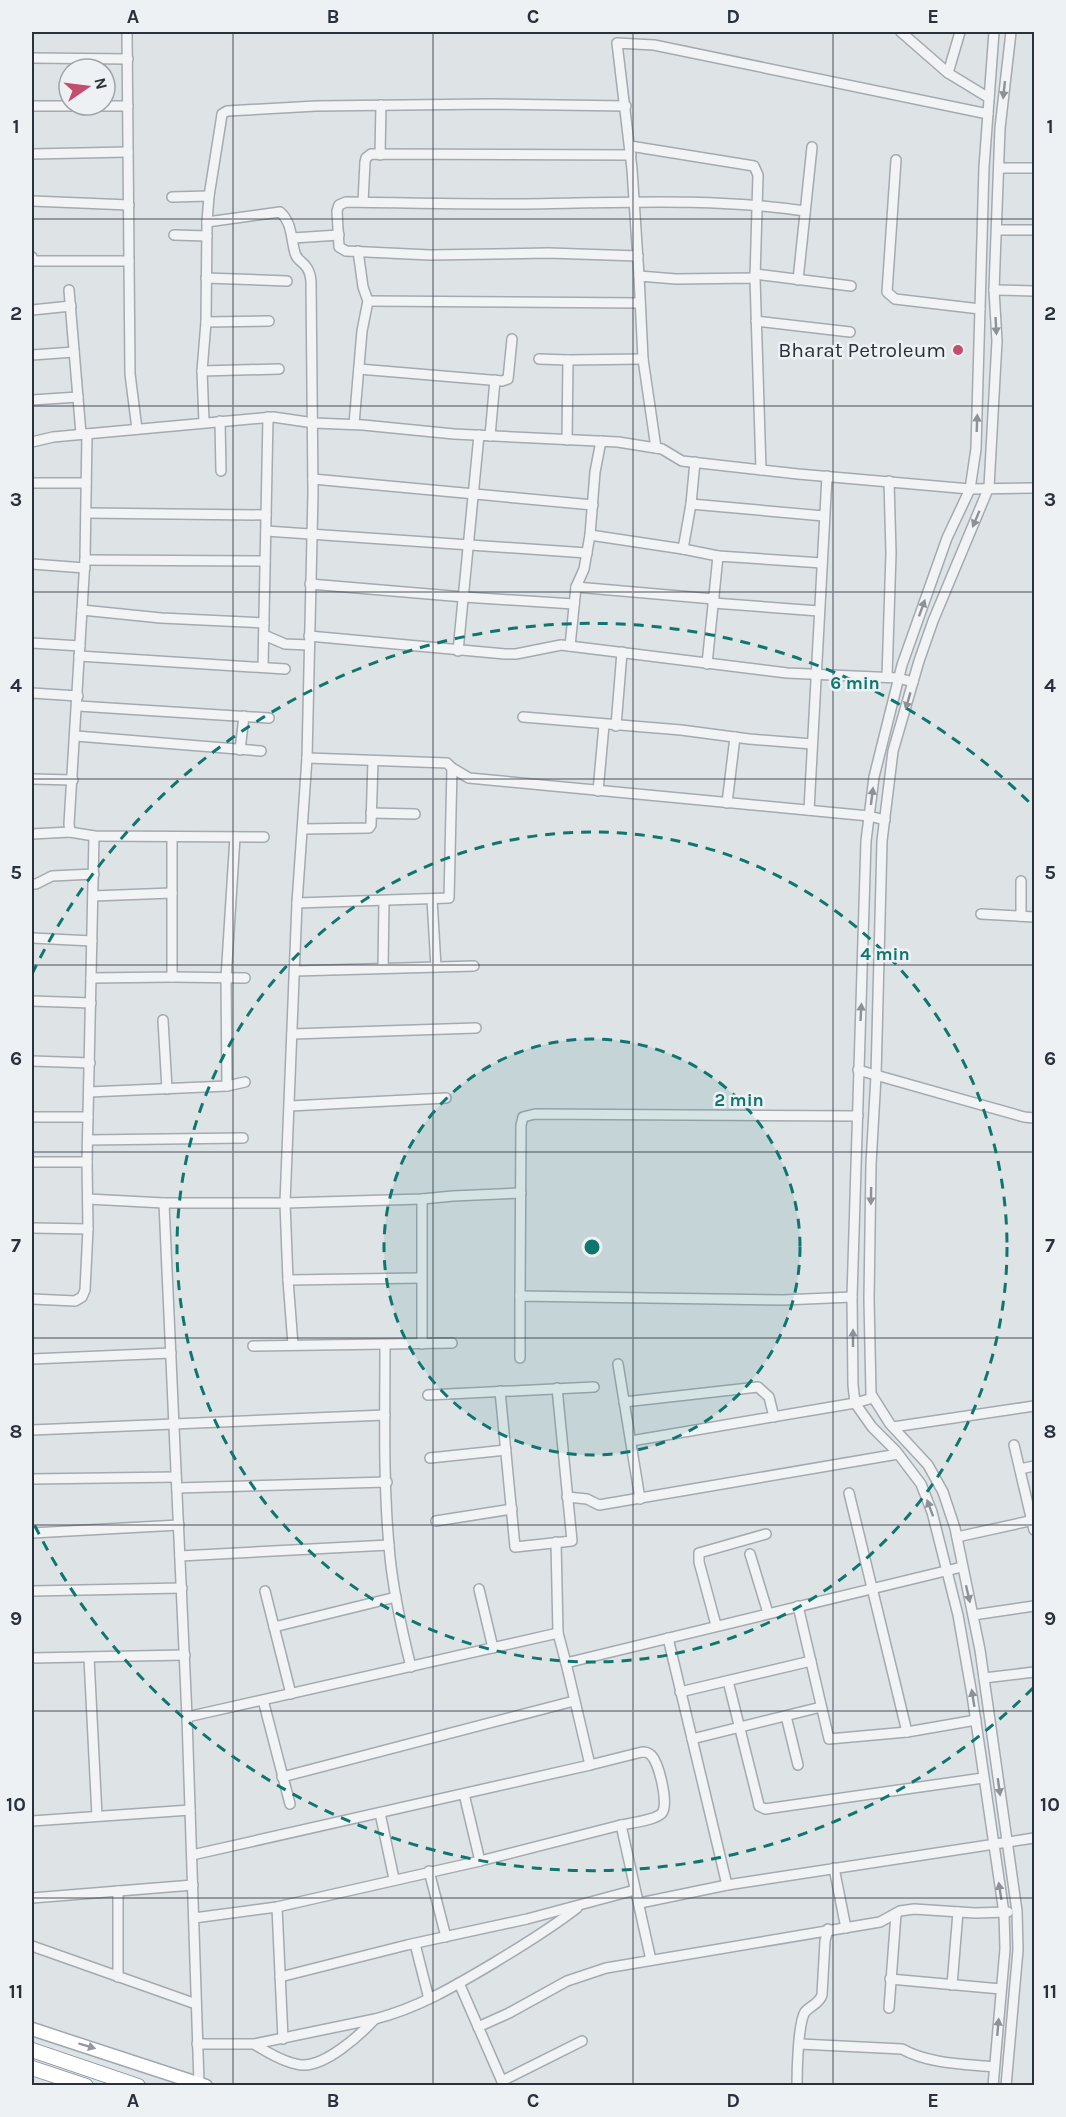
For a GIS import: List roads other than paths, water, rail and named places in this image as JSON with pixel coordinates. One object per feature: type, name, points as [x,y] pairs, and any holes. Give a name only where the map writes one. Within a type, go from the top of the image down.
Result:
[{"type":"highway","points":[[32,2050],[138,2085]]},
{"type":"highway","points":[[32,2068],[86,2085]]},
{"type":"main road","points":[[32,2029],[202,2084]]},
{"type":"street","points":[[127,32],[130,374],[137,429]]},
{"type":"street","points":[[901,32],[948,73],[989,98]]},
{"type":"street","points":[[948,73],[960,32]]},
{"type":"street","points":[[993,2085],[1005,1949],[1004,1913],[958,1615],[932,1512],[921,1484],[898,1454],[872,1427],[855,1403],[852,1297],[858,1070],[869,816],[878,757],[898,678],[947,538],[970,489],[976,449],[984,167],[994,32]]},
{"type":"street","points":[[1006,2085],[1018,1950],[1017,1911],[984,1678],[957,1537],[943,1492],[928,1465],[893,1427],[871,1395],[869,1299],[871,1164],[876,1076],[882,841],[893,751],[913,682],[933,621],[989,488],[997,341],[994,290],[1000,128],[1011,32]]},
{"type":"street","points":[[656,448],[643,359],[630,150],[617,43],[654,45],[988,114]]},
{"type":"street","points":[[32,58],[128,59]]},
{"type":"street","points":[[380,155],[381,105]]},
{"type":"street","points":[[32,106],[128,106]]},
{"type":"street","points":[[204,422],[202,371],[206,322],[207,222],[222,114],[227,111],[316,106],[626,106]]},
{"type":"street","points":[[798,280],[812,147]]},
{"type":"street","points":[[363,202],[366,158],[371,154],[630,150],[754,166],[758,176],[755,276],[761,470]]},
{"type":"street","points":[[32,154],[128,152]]},
{"type":"street","points":[[896,160],[887,292],[895,299],[980,309]]},
{"type":"street","points":[[999,168],[1035,168]]},
{"type":"street","points":[[172,196],[209,196]]},
{"type":"street","points":[[638,256],[549,253],[430,255],[341,250],[337,211],[339,205],[346,202],[518,204],[634,200],[757,204],[805,211]]},
{"type":"street","points":[[32,201],[129,205]]},
{"type":"street","points":[[207,222],[280,212],[285,215],[293,238],[295,256],[310,270],[311,281],[314,423],[307,758],[297,903],[285,1203],[293,1345]]},
{"type":"street","points":[[997,230],[1035,230]]},
{"type":"street","points":[[174,235],[207,236]]},
{"type":"street","points":[[293,238],[339,235]]},
{"type":"street","points":[[354,424],[362,331],[368,302],[363,287],[358,251]]},
{"type":"street","points":[[32,257],[33,261],[129,261]]},
{"type":"street","points":[[639,276],[676,279],[755,276],[850,286]]},
{"type":"street","points":[[206,278],[287,281]]},
{"type":"street","points":[[69,290],[78,397],[84,434],[86,483],[85,564],[70,832]]},
{"type":"street","points":[[994,290],[1035,291]]},
{"type":"street","points":[[368,302],[640,303]]},
{"type":"street","points":[[32,310],[71,306]]},
{"type":"street","points":[[206,322],[269,321]]},
{"type":"street","points":[[756,321],[850,332]]},
{"type":"street","points":[[359,369],[495,380],[508,379],[512,339]]},
{"type":"street","points":[[32,355],[74,352]]},
{"type":"street","points":[[539,359],[643,359]]},
{"type":"street","points":[[567,440],[568,360]]},
{"type":"street","points":[[202,371],[279,369]]},
{"type":"street","points":[[490,436],[495,380]]},
{"type":"street","points":[[32,399],[78,397]]},
{"type":"street","points":[[263,667],[268,417]]},
{"type":"street","points":[[32,442],[53,437],[268,417],[314,423],[354,424],[490,436],[601,441],[662,449],[682,461],[761,470],[970,489],[1035,488]]},
{"type":"street","points":[[220,421],[221,471]]},
{"type":"street","points":[[458,651],[479,435]]},
{"type":"street","points":[[570,646],[576,587],[584,569],[590,535],[595,472],[601,441]]},
{"type":"street","points":[[683,549],[695,462]]},
{"type":"street","points":[[809,810],[827,476]]},
{"type":"street","points":[[313,479],[593,505]]},
{"type":"street","points":[[887,677],[891,552],[889,481]]},
{"type":"street","points":[[32,483],[86,483]]},
{"type":"street","points":[[691,504],[825,516]]},
{"type":"street","points":[[86,513],[266,515]]},
{"type":"street","points":[[266,531],[587,553]]},
{"type":"street","points":[[590,535],[718,556],[822,562]]},
{"type":"street","points":[[707,664],[718,556]]},
{"type":"street","points":[[32,564],[265,561]]},
{"type":"street","points":[[310,584],[574,604]]},
{"type":"street","points":[[576,587],[819,610]]},
{"type":"street","points":[[82,610],[161,618],[264,623]]},
{"type":"street","points":[[264,636],[285,644],[309,640],[516,654],[543,647],[570,646],[707,664],[815,674],[887,677],[913,682]]},
{"type":"street","points":[[32,643],[80,645]]},
{"type":"street","points":[[616,726],[622,652]]},
{"type":"street","points":[[79,656],[285,669]]},
{"type":"street","points":[[32,693],[78,701],[269,718]]},
{"type":"street","points":[[240,750],[244,716]]},
{"type":"street","points":[[523,717],[812,744]]},
{"type":"street","points":[[598,791],[604,725]]},
{"type":"street","points":[[76,736],[261,751]]},
{"type":"street","points":[[727,802],[735,737]]},
{"type":"street","points":[[307,758],[447,763],[469,778],[869,816],[885,820]]},
{"type":"street","points":[[303,828],[366,830],[371,825],[373,761]]},
{"type":"street","points":[[297,903],[449,898],[452,768]]},
{"type":"street","points":[[32,779],[73,780]]},
{"type":"street","points":[[371,813],[416,814]]},
{"type":"street","points":[[32,834],[70,832],[94,836],[264,837]]},
{"type":"street","points":[[32,1299],[75,1301],[82,1297],[85,1290],[94,836]]},
{"type":"street","points":[[172,837],[172,977]]},
{"type":"street","points":[[227,1086],[226,978],[235,837]]},
{"type":"street","points":[[32,884],[52,876],[94,874]]},
{"type":"street","points":[[1021,881],[1021,916]]},
{"type":"street","points":[[93,896],[172,893]]},
{"type":"street","points":[[432,899],[436,967]]},
{"type":"street","points":[[383,968],[384,901]]},
{"type":"street","points":[[981,914],[1035,917]]},
{"type":"street","points":[[32,938],[92,941]]},
{"type":"street","points":[[295,971],[474,966]]},
{"type":"street","points":[[91,978],[245,978]]},
{"type":"street","points":[[32,1001],[91,1003]]},
{"type":"street","points":[[163,1020],[167,1089]]},
{"type":"street","points":[[292,1034],[476,1028]]},
{"type":"street","points":[[32,1061],[90,1063]]},
{"type":"street","points":[[858,1070],[1024,1117],[1035,1118]]},
{"type":"street","points":[[89,1092],[227,1086],[245,1082]]},
{"type":"street","points":[[290,1106],[446,1098]]},
{"type":"street","points":[[520,1358],[521,1125],[523,1117],[547,1114],[858,1116]]},
{"type":"street","points":[[32,1117],[88,1117]]},
{"type":"street","points":[[88,1140],[243,1138]]},
{"type":"street","points":[[32,1162],[87,1162]]},
{"type":"street","points":[[88,1199],[164,1203],[285,1203],[422,1199],[521,1193]]},
{"type":"street","points":[[422,1199],[422,1344]]},
{"type":"street","points":[[164,1203],[185,1655],[197,2044],[202,2084]]},
{"type":"street","points":[[32,1228],[88,1229]]},
{"type":"street","points":[[288,1280],[421,1278]]},
{"type":"street","points":[[520,1296],[783,1300],[852,1297]]},
{"type":"street","points":[[253,1346],[452,1343]]},
{"type":"street","points":[[385,1345],[389,1545],[396,1597],[411,1667]]},
{"type":"street","points":[[32,1359],[171,1353]]},
{"type":"street","points":[[618,1364],[640,1499]]},
{"type":"street","points":[[428,1395],[594,1387]]},
{"type":"street","points":[[624,1402],[758,1387],[770,1397],[774,1417]]},
{"type":"street","points":[[500,1391],[515,1547],[572,1540],[557,1388]]},
{"type":"street","points":[[631,1441],[873,1398]]},
{"type":"street","points":[[893,1427],[1035,1406]]},
{"type":"street","points":[[32,1430],[385,1415]]},
{"type":"street","points":[[957,1537],[1034,1523],[1014,1445]]},
{"type":"street","points":[[430,1458],[506,1450]]},
{"type":"street","points":[[567,1497],[587,1499],[599,1505],[898,1454]]},
{"type":"street","points":[[1020,1469],[1035,1466]]},
{"type":"street","points":[[32,1479],[177,1477]]},
{"type":"street","points":[[177,1488],[387,1482]]},
{"type":"street","points":[[849,1493],[907,1732]]},
{"type":"street","points":[[436,1521],[512,1509]]},
{"type":"street","points":[[32,1533],[179,1526]]},
{"type":"street","points":[[716,1625],[699,1562],[699,1553],[766,1534]]},
{"type":"street","points":[[556,1542],[558,1633],[590,1766]]},
{"type":"street","points":[[180,1556],[389,1545]]},
{"type":"street","points":[[750,1554],[768,1613]]},
{"type":"street","points":[[566,1663],[962,1567]]},
{"type":"street","points":[[32,1591],[182,1588]]},
{"type":"street","points":[[479,1588],[493,1648]]},
{"type":"street","points":[[265,1591],[291,1694]]},
{"type":"street","points":[[274,1627],[396,1597]]},
{"type":"street","points":[[798,1606],[829,1739],[907,1732],[976,1720]]},
{"type":"street","points":[[973,1615],[1035,1606]]},
{"type":"street","points":[[187,1717],[558,1633]]},
{"type":"street","points":[[668,1638],[727,1885]]},
{"type":"street","points":[[32,1658],[185,1655]]},
{"type":"street","points":[[89,1658],[97,1816]]},
{"type":"street","points":[[680,1692],[811,1661]]},
{"type":"street","points":[[984,1678],[1035,1672]]},
{"type":"street","points":[[728,1682],[759,1806],[765,1809],[983,1778]]},
{"type":"street","points":[[263,1700],[290,1804]]},
{"type":"street","points":[[282,1777],[574,1701]]},
{"type":"street","points":[[692,1739],[821,1707]]},
{"type":"street","points":[[786,1716],[798,1765]]},
{"type":"street","points":[[192,1855],[590,1766],[642,1752],[652,1756],[660,1776],[666,1805],[658,1817],[480,1861],[277,1907],[194,1918]]},
{"type":"street","points":[[464,1794],[480,1861]]},
{"type":"street","points":[[32,1821],[190,1810]]},
{"type":"street","points":[[380,1813],[394,1879]]},
{"type":"street","points":[[621,1825],[651,1960]]},
{"type":"street","points":[[640,1903],[727,1885],[1035,1838]]},
{"type":"street","points":[[834,1868],[846,1928]]},
{"type":"street","points":[[429,1871],[446,1937]]},
{"type":"street","points":[[32,1898],[193,1885]]},
{"type":"street","points":[[280,1977],[527,1919],[635,1890]]},
{"type":"street","points":[[118,1891],[118,1977]]},
{"type":"street","points":[[197,2044],[254,2044],[401,2012],[459,1983],[544,1933],[581,1904]]},
{"type":"street","points":[[277,1907],[284,2039]]},
{"type":"street","points":[[478,2026],[509,2013],[567,1981],[606,1968],[885,1921],[896,1914],[914,1909],[1004,1913],[1017,1911]]},
{"type":"street","points":[[952,1984],[958,1912]]},
{"type":"street","points":[[889,2008],[896,1914]]},
{"type":"street","points":[[797,2085],[801,2023],[806,2012],[820,2001],[822,1995],[825,1941],[828,1929]]},
{"type":"street","points":[[415,1944],[429,1999]]},
{"type":"street","points":[[32,1946],[196,2004]]},
{"type":"street","points":[[890,1979],[1001,1989]]},
{"type":"street","points":[[459,1983],[503,2083],[582,2041]]},
{"type":"street","points":[[254,2044],[292,2063],[304,2065],[326,2059],[365,2030],[375,2019]]},
{"type":"street","points":[[800,2044],[902,2049],[915,2056],[957,2064],[994,2067]]},
{"type":"place","name":"Bharat Petroleum","points":[[958,350]]}]
